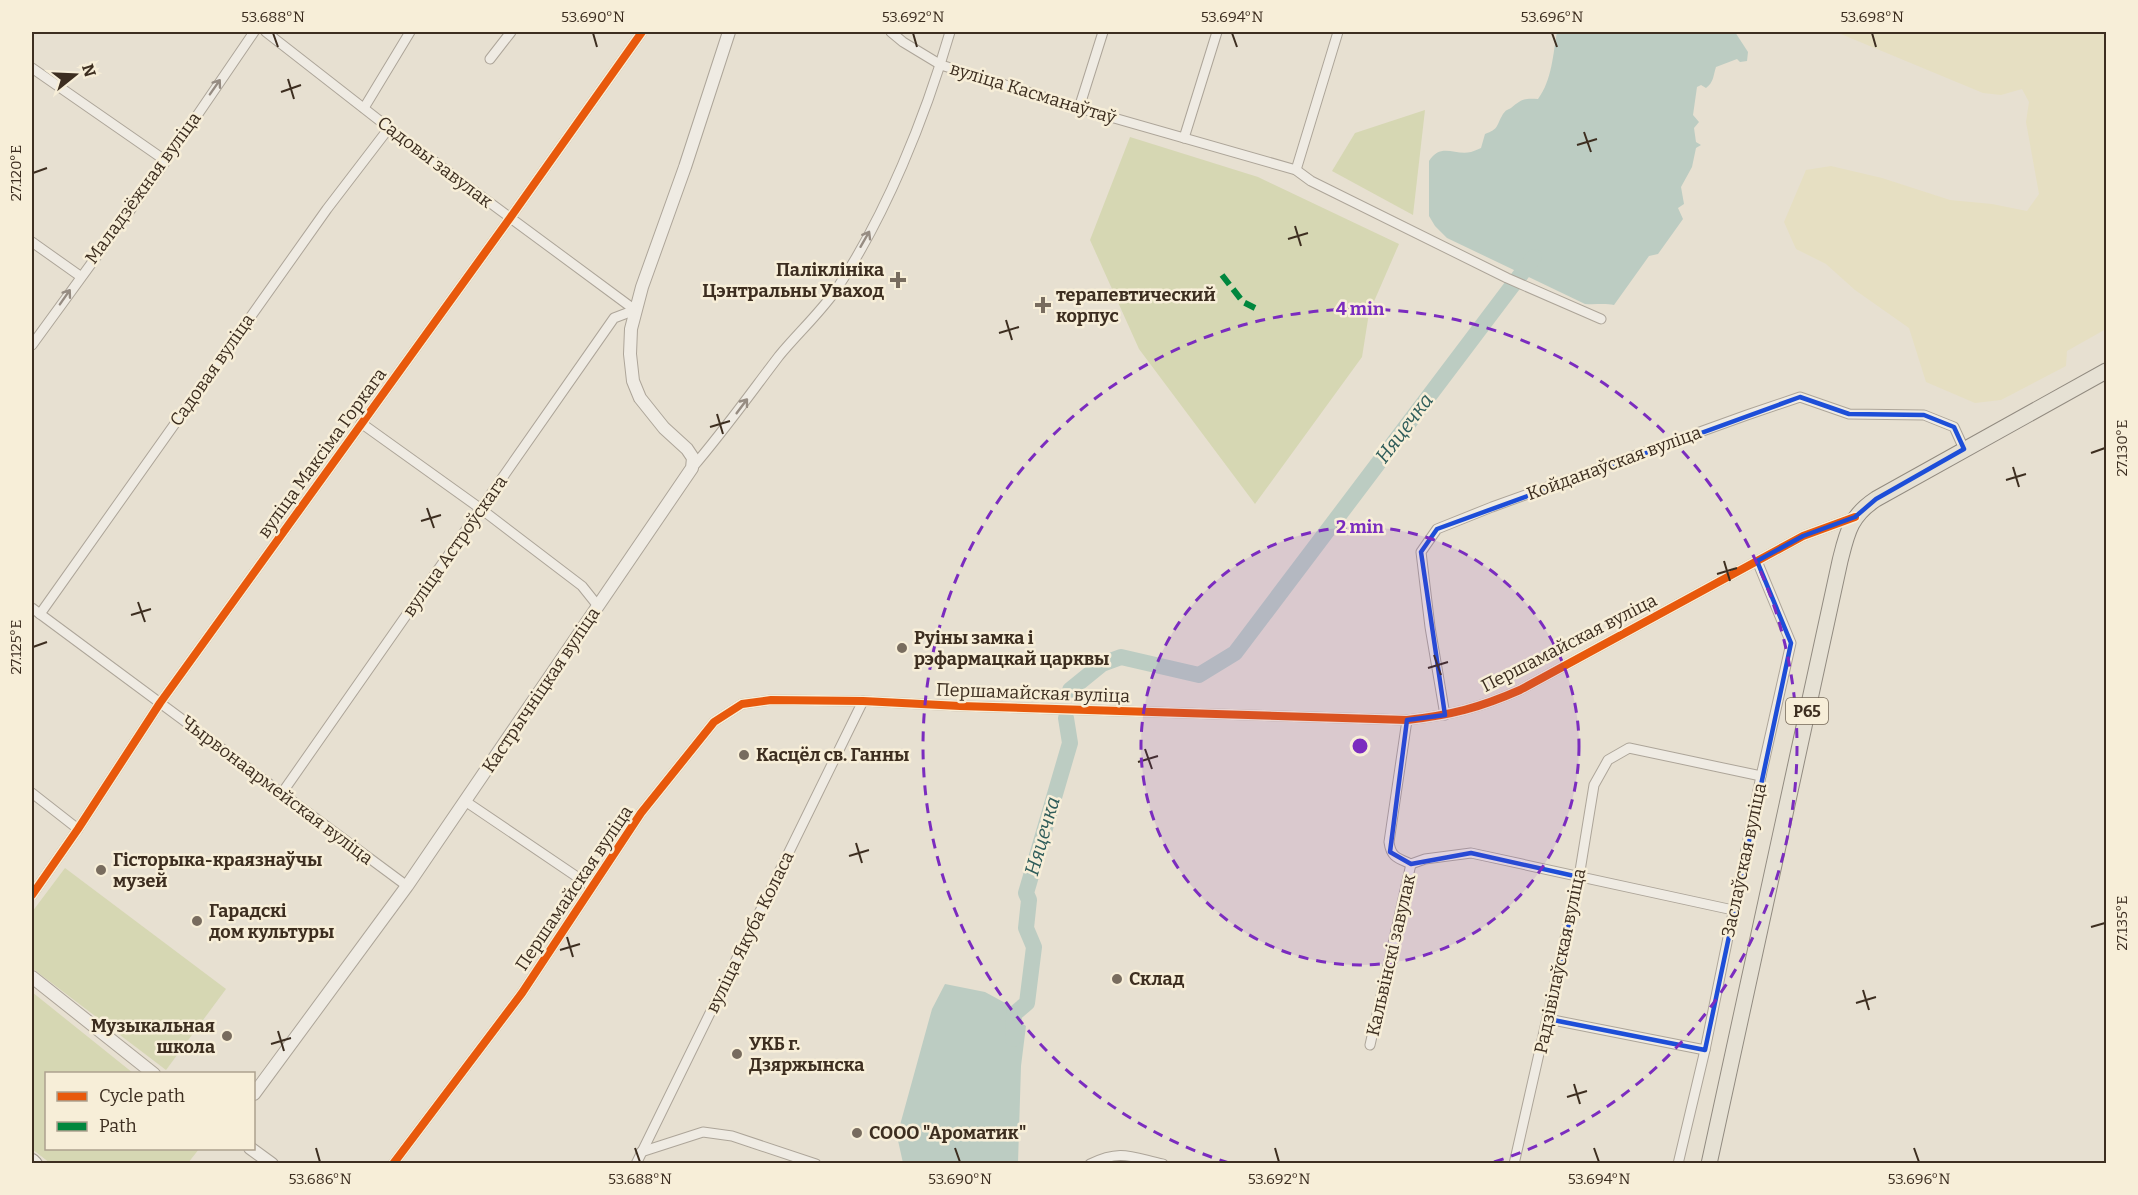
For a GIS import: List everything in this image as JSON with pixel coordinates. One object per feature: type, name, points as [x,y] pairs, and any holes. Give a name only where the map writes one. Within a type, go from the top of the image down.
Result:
[{"type":"main road","name":"Р65","points":[[1709,1164],[1840,561],[1846,537],[1855,517],[1862,508],[1876,499],[2106,371]]},
{"type":"main road","points":[[32,1161],[35,1164]]},
{"type":"street","name":"Маладзёжная вуліца","points":[[32,345],[254,32]]},
{"type":"street","name":"Садовы завулак","points":[[266,32],[389,128],[636,310]]},
{"type":"street","points":[[364,108],[410,32]]},
{"type":"street","points":[[490,59],[511,32]]},
{"type":"street","name":"вуліца Максіма Горкага","points":[[32,895],[160,703],[642,32]]},
{"type":"street","points":[[692,468],[693,458],[687,449],[664,428],[640,398],[633,381],[630,354],[631,329],[729,32]]},
{"type":"street","name":"вуліца Касманаўтаў","points":[[891,32],[940,65],[1078,108],[1296,170],[1311,181],[1507,278],[1601,319]]},
{"type":"street","name":"Кастрычніцкая вуліца","points":[[255,1094],[407,886],[692,468],[791,342],[826,305],[836,290],[893,186],[940,65],[950,32]]},
{"type":"street","points":[[1078,108],[1103,32]]},
{"type":"street","points":[[1184,138],[1217,32]]},
{"type":"street","points":[[1296,170],[1338,32]]},
{"type":"street","points":[[32,68],[165,160]]},
{"type":"street","name":"Садовая вуліца","points":[[36,611],[327,209],[389,128]]},
{"type":"street","points":[[32,242],[80,276]]},
{"type":"street","name":"вуліца Астроўскага","points":[[282,793],[614,318],[636,310]]},
{"type":"street","name":"Койданаўская вуліца","points":[[1445,715],[1421,552],[1437,529],[1746,415],[1800,398],[1849,414],[1924,415],[1954,427],[1964,449]]},
{"type":"street","points":[[361,423],[481,509],[582,586],[598,606]]},
{"type":"street","name":"Першамайская вуліца","points":[[393,1164],[522,993],[641,813],[714,722],[742,704],[771,700],[863,701],[1407,720],[1445,715],[1477,707],[1520,690],[1803,536],[1855,517]]},
{"type":"street","name":"Заслаўская вуліца","points":[[1678,1164],[1705,1050],[1761,776],[1791,643],[1757,561]]},
{"type":"street","name":"Чырвонаармейская вуліца","points":[[36,611],[407,886]]},
{"type":"street","name":"вуліца Якуба Коласа","points":[[636,1164],[863,701]]},
{"type":"street","points":[[1407,720],[1389,842],[1390,852],[1395,856],[1411,864],[1425,859],[1471,853],[1733,910]]},
{"type":"street","name":"Радзівілаўская вуліца","points":[[1514,1164],[1580,877],[1594,784],[1608,760],[1629,748],[1761,776]]},
{"type":"street","points":[[32,793],[78,829]]},
{"type":"street","points":[[465,801],[592,887]]},
{"type":"street","name":"Кальвінскі завулак","points":[[1370,1045],[1411,864]]},
{"type":"street","points":[[32,977],[151,1072]]},
{"type":"street","points":[[1548,1019],[1705,1050]]},
{"type":"street","points":[[641,1152],[703,1131],[732,1136],[816,1164]]},
{"type":"street","points":[[251,1150],[272,1164]]},
{"type":"street","points":[[1090,1164],[1106,1156],[1117,1154],[1163,1164]]},
{"type":"highlighted area","points":[[1800,397],[1849,414],[1924,415],[1954,427],[1964,449],[1876,499],[1855,517],[1803,536],[1757,561],[1791,643],[1705,1050],[1548,1019],[1579,877],[1471,853],[1411,864],[1390,852],[1407,720],[1445,715],[1421,552],[1437,529]]},
{"type":"shaded area","points":[[1557,32],[1735,32],[1748,52],[1747,61],[1740,62],[1737,59],[1716,67],[1709,86],[1697,87],[1693,115],[1699,122],[1694,128],[1696,142],[1701,145],[1696,148],[1692,167],[1681,187],[1684,204],[1678,208],[1683,219],[1658,254],[1649,256],[1614,305],[1585,304],[1447,238],[1429,216],[1429,161],[1438,152],[1465,153],[1481,148],[1485,134],[1495,129],[1506,111],[1523,100],[1538,99],[1549,75]]},
{"type":"shaded area","points":[[1836,32],[2106,32],[2106,329],[2067,351],[2066,366],[2001,400],[1975,403],[1926,382],[1909,328],[1855,290],[1826,264],[1796,249],[1784,222],[1806,170],[1831,166],[1882,178],[1950,200],[1992,204],[2027,211],[2039,194],[2026,122],[2029,102],[2022,89],[2001,95],[1983,93]]},
{"type":"shaded area","points":[[945,984],[985,992],[1009,1005],[1014,1018],[1026,1026],[1021,1066],[1018,1163],[903,1163],[897,1136],[932,1009]]},
{"type":"green space","points":[[1425,110],[1413,215],[1332,171],[1355,133]]},
{"type":"green space","points":[[1130,137],[1258,177],[1399,244],[1369,313],[1362,357],[1255,504],[1139,349],[1090,240]]},
{"type":"green space","points":[[65,868],[226,989],[166,1070],[32,968],[32,912]]},
{"type":"green space","points":[[32,992],[132,1072],[45,1072],[45,1150],[198,1150],[188,1163],[50,1163],[32,1149]]},
{"type":"waterway","name":"Няцечка","points":[[1070,690],[1102,664],[1121,657],[1199,675],[1235,653],[1534,257]]},
{"type":"waterway","name":"Няцечка","points":[[1013,1039],[1014,1014],[1027,1003],[1034,947],[1026,928],[1029,900],[1026,893],[1070,743],[1066,718]]},
{"type":"marked path","points":[[1222,275],[1243,302],[1255,308]]},
{"type":"cycle path","points":[[32,895],[160,703],[642,32]]},
{"type":"cycle path","points":[[393,1164],[522,993],[641,813],[714,722],[742,704],[771,700],[863,701],[1407,720],[1437,716],[1491,702],[1520,690],[1803,536],[1855,517]]},
{"type":"place","name":"Паліклініка Цэнтральны Уваход","points":[[898,280]]},
{"type":"place","name":"терапевтический корпус","points":[[1043,305]]},
{"type":"place","name":"Руіны замка і рэфармацкай царквы","points":[[902,648]]},
{"type":"place","name":"Касцёл св. Ганны","points":[[744,755]]},
{"type":"place","name":"Гісторыка-краязнаўчы музей","points":[[101,870]]},
{"type":"place","name":"Гарадскі дом культуры","points":[[197,921]]},
{"type":"place","name":"Склад","points":[[1117,979]]},
{"type":"place","name":"Музыкальная школа","points":[[227,1036]]},
{"type":"place","name":"УКБ г. Дзяржынска","points":[[737,1054]]},
{"type":"place","name":"СООО \"Ароматик\"","points":[[857,1133]]}]
